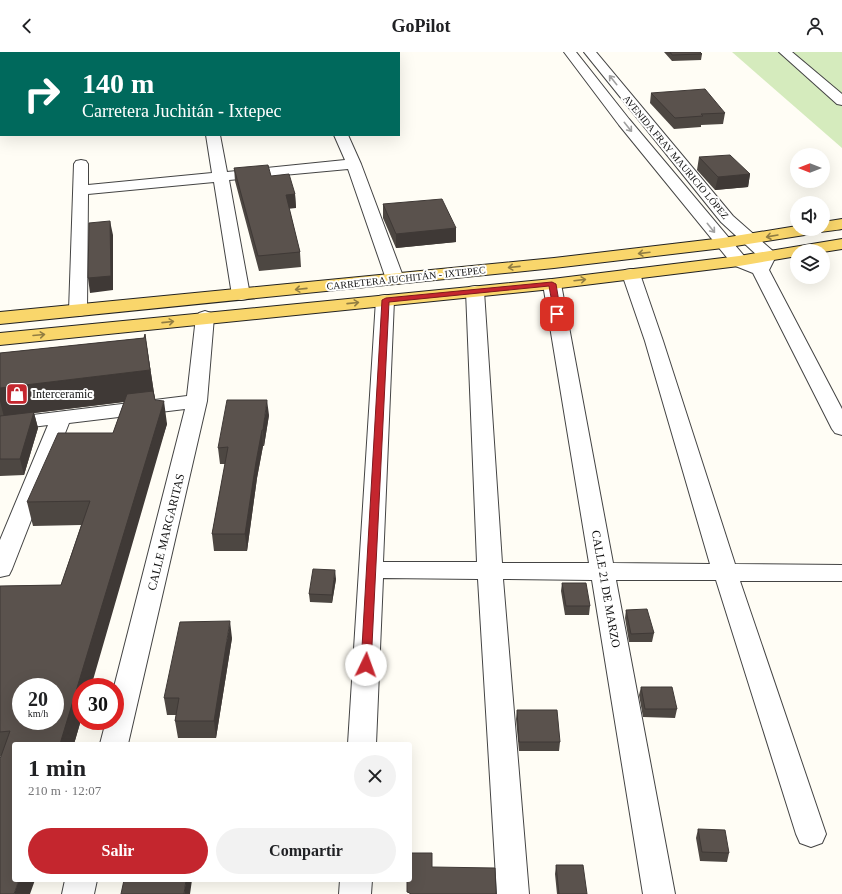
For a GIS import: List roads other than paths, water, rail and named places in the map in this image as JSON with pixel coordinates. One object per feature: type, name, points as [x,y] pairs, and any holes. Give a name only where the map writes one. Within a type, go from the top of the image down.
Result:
[{"type":"main road","points":[[830,226],[842,224]]},
{"type":"main road","name":"CARRETERA JUCHITÁN - IXTEPEC","points":[[0,318],[554,263],[723,243],[790,232]]},
{"type":"main road","name":"CARRETERA JUCHITÁN - IXTEPEC","points":[[830,246],[842,244]]},
{"type":"main road","name":"CARRETERA JUCHITÁN - IXTEPEC","points":[[0,339],[552,284],[739,261],[764,263],[790,254]]},
{"type":"street","name":"AVENIDA FRAY MAURICIO LÓPEZ","points":[[570,52],[624,122],[739,261]]},
{"type":"street","name":"AVENIDA FRAY MAURICIO LÓPEZ","points":[[590,52],[727,219],[751,239],[764,263],[842,429]]},
{"type":"street","points":[[786,53],[802,53]]},
{"type":"street","points":[[786,53],[842,101]]},
{"type":"street","points":[[828,89],[842,87]]},
{"type":"street","points":[[212,136],[241,295]]},
{"type":"street","points":[[341,136],[354,164],[395,279]]},
{"type":"street","points":[[78,311],[81,164]]},
{"type":"street","points":[[80,190],[354,164]]},
{"type":"street","points":[[631,274],[654,341],[725,572],[811,834]]},
{"type":"street","name":"CALLE 21 DE MARZO","points":[[552,284],[659,894]]},
{"type":"street","points":[[475,291],[490,572],[513,894]]},
{"type":"street","points":[[362,742],[370,570],[386,300]]},
{"type":"street","name":"CALLE MARGARITAS","points":[[114,742],[197,401],[205,318]]},
{"type":"street","points":[[0,425],[197,401]]},
{"type":"street","points":[[0,569],[61,418]]},
{"type":"street","points":[[370,570],[490,572],[842,573]]},
{"type":"street","points":[[78,894],[81,882]]},
{"type":"street","points":[[355,894],[356,882]]},
{"type":"place","name":"Interceramic","points":[[17,394]]}]
